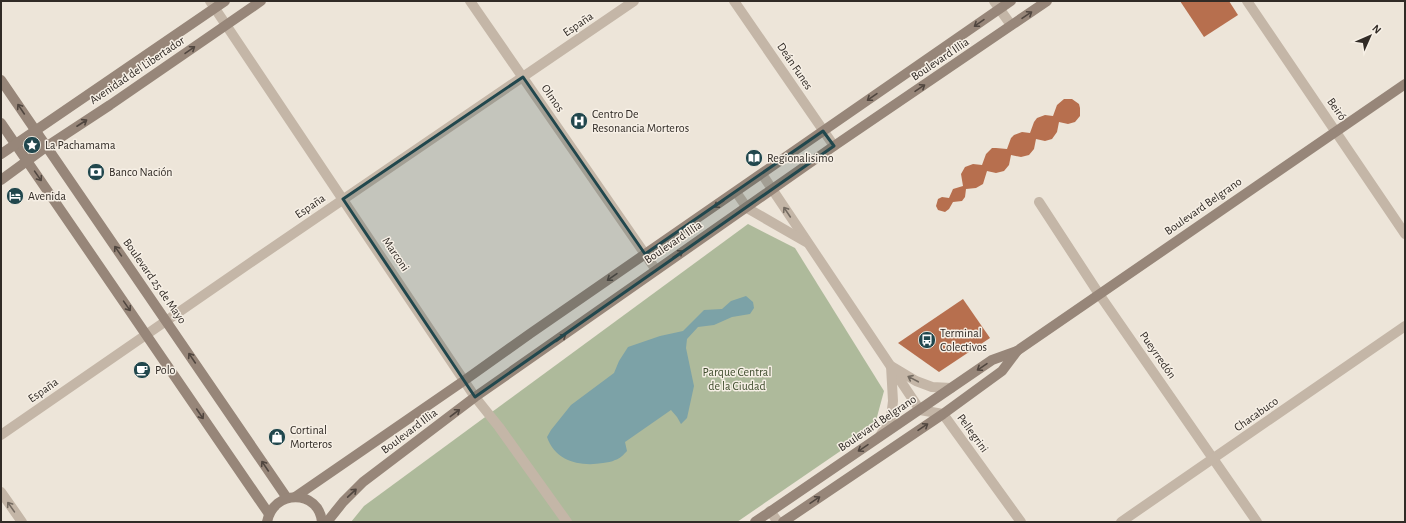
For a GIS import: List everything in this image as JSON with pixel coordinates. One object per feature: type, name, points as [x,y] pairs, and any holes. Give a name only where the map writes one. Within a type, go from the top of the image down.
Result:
[{"type":"street","name":"Avenidad del Libertador","points":[[1,154],[212,4],[225,1]]},
{"type":"street","name":"Avenidad del Libertador","points":[[1,180],[46,147],[261,1]]},
{"type":"street","name":"Olmos","points":[[470,1],[656,270]]},
{"type":"street","name":"España","points":[[1,435],[166,320],[634,1]]},
{"type":"street","name":"Deán Funes","points":[[734,1],[834,146]]},
{"type":"street","name":"Boulevard Illia","points":[[291,498],[465,380],[762,174],[996,5],[1011,1]]},
{"type":"street","name":"Boulevard Illia","points":[[327,522],[343,502],[363,482],[475,397],[834,146],[1047,1]]},
{"type":"street","name":"Beiró","points":[[1247,1],[1336,130],[1405,234]]},
{"type":"street","name":"Marconi","points":[[212,4],[475,397],[508,439],[566,521]]},
{"type":"street","points":[[996,5],[1011,26]]},
{"type":"street","name":"Boulevard 25 de Mayo","points":[[1,80],[166,320],[291,498]]},
{"type":"street","name":"Boulevard Belgrano","points":[[783,522],[943,414],[1002,371],[1017,352],[1099,294],[1405,84]]},
{"type":"street","points":[[1,122],[146,334],[267,520],[276,504],[291,498],[304,499],[312,503],[318,510],[322,522]]},
{"type":"street","points":[[762,174],[920,410]]},
{"type":"street","points":[[736,192],[747,208],[809,244]]},
{"type":"street","name":"Pueyrredón","points":[[1039,202],[1099,294],[1257,522]]},
{"type":"street","name":"Chacabuco","points":[[1121,522],[1405,326]]},
{"type":"street","name":"Boulevard Belgrano","points":[[755,522],[992,360],[1017,352]]},
{"type":"street","points":[[891,366],[916,381],[932,387],[951,388]]},
{"type":"street","points":[[880,436],[891,418],[893,401],[891,366]]},
{"type":"street","name":"Pellegrini","points":[[920,410],[943,414],[1021,522]]},
{"type":"street","points":[[1,492],[22,522]]},
{"type":"street","points":[[770,511],[778,522]]},
{"type":"highlighted area","points":[[523,77],[645,254],[823,131],[834,146],[475,397],[343,199]]},
{"type":"green space","name":"Parque Central de la Ciudad","points":[[748,224],[795,248],[884,391],[874,428],[737,522],[351,522],[364,506]]},
{"type":"water","points":[[746,296],[753,302],[754,308],[750,314],[732,317],[714,325],[698,327],[687,339],[686,348],[694,386],[687,418],[681,424],[671,410],[625,442],[627,451],[619,459],[611,462],[594,464],[577,463],[562,457],[556,452],[547,437],[551,430],[571,405],[614,373],[619,361],[628,347],[660,336],[683,331],[704,310],[722,309],[731,301]]},
{"type":"building","points":[[1180,1],[1229,1],[1238,15],[1204,37]]},
{"type":"building","points":[[1064,99],[1072,99],[1079,104],[1080,116],[1075,122],[1068,124],[1059,122],[1057,132],[1052,139],[1045,141],[1036,139],[1034,149],[1029,155],[1021,157],[1011,155],[1009,165],[1004,171],[996,173],[987,171],[983,184],[976,188],[966,189],[965,197],[962,201],[953,202],[949,209],[945,212],[938,210],[936,206],[938,199],[942,197],[949,198],[953,189],[963,186],[961,174],[965,167],[973,164],[982,165],[986,154],[992,148],[1007,149],[1011,138],[1014,135],[1022,132],[1030,133],[1037,118],[1045,115],[1053,116],[1057,105]]},
{"type":"building","points":[[963,299],[990,338],[939,372],[898,343]]},
{"type":"place","name":"Centro De Resonancia Morteros","points":[[579,121]]},
{"type":"place","name":"La Pachamama","points":[[32,145]]},
{"type":"place","name":"Regionalisimo","points":[[754,158]]},
{"type":"place","name":"Banco Nación","points":[[96,172]]},
{"type":"place","name":"Avenida","points":[[15,196]]},
{"type":"place","name":"Terminal Colectivos","points":[[927,340]]},
{"type":"place","name":"Polo","points":[[142,370]]},
{"type":"place","name":"Cortinal Morteros","points":[[277,437]]}]
